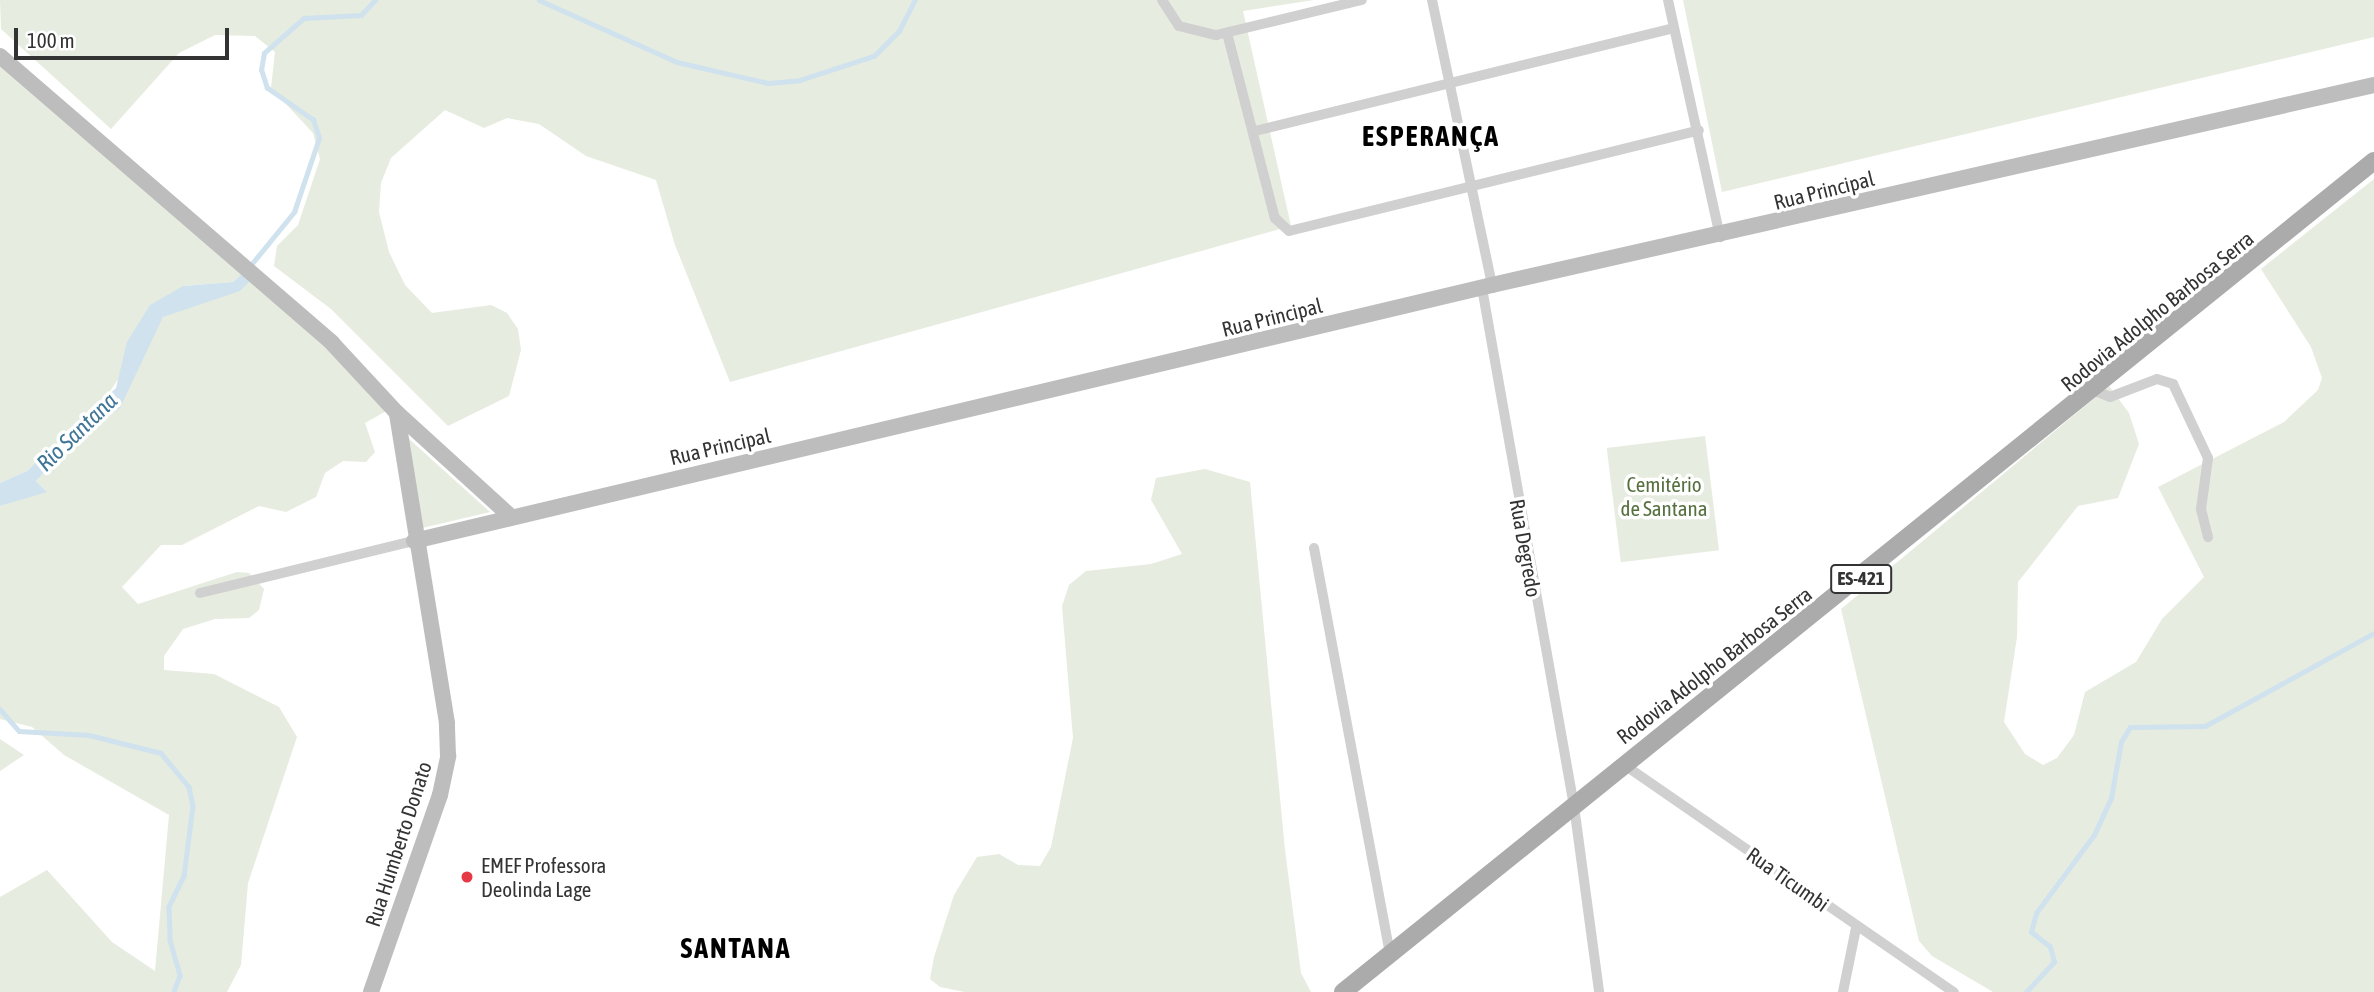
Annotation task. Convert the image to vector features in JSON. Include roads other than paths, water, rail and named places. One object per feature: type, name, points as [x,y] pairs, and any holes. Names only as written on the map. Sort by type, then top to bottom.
[{"type":"main road","points":[[0,56],[239,260],[351,362],[397,413],[510,516]]},
{"type":"main road","name":"Rua Principal","points":[[2354,86],[2374,76]]},
{"type":"main road","name":"Rua Principal","points":[[414,541],[510,516],[1487,287],[1720,237],[2354,86],[2374,85]]},
{"type":"main road","name":"Rodovia Adolpho Barbosa Serra","points":[[1343,992],[2374,161]]},
{"type":"main road","name":"Rua Humberto Donato","points":[[371,992],[440,795],[448,755],[447,723],[414,541],[397,413]]},
{"type":"street","points":[[1163,0],[1171,19],[1184,29],[1227,33],[1362,0]]},
{"type":"street","name":"Rua Degredo","points":[[1432,0],[1474,183],[1487,287],[1574,806],[1599,992]]},
{"type":"street","points":[[1668,0],[1699,130],[1720,237]]},
{"type":"street","points":[[1255,131],[1674,28]]},
{"type":"street","points":[[1227,33],[1255,131],[1275,218],[1289,231],[1474,183],[1699,130]]},
{"type":"street","points":[[2093,390],[2110,397],[2157,379],[2173,384],[2208,457],[2201,509],[2208,537]]},
{"type":"street","name":"Rua Principal","points":[[200,593],[414,541]]},
{"type":"street","points":[[1314,548],[1390,955]]},
{"type":"street","name":"Rua Ticumbi","points":[[1623,764],[1856,928],[1954,992]]},
{"type":"street","points":[[1843,992],[1856,928]]},
{"type":"water","points":[[253,264],[260,271],[240,291],[163,317],[120,408],[73,442],[36,481],[47,492],[0,506],[0,483],[27,471],[116,388],[127,342],[150,305],[183,286],[233,282]]},
{"type":"waterway","name":"Rio Santana","points":[[250,266],[294,212],[319,138],[313,120],[267,88],[261,70],[264,53],[304,18],[361,15],[375,0]]},
{"type":"waterway","points":[[539,0],[677,62],[768,83],[800,80],[874,56],[899,31],[915,0]]},
{"type":"waterway","points":[[2026,992],[2054,962],[2050,947],[2031,932],[2036,913],[2094,835],[2111,798],[2121,742],[2130,727],[2205,726],[2374,633]]},
{"type":"waterway","points":[[0,709],[19,731],[89,735],[161,753],[189,787],[193,806],[184,876],[169,907],[170,940],[180,976],[174,992]]},
{"type":"place","name":"EMEF Professora Deolinda Lage","points":[[467,877]]},
{"type":"district","name":"ESPERANÇA","points":[[1431,136]]},
{"type":"district","name":"SANTANA","points":[[736,948]]},
{"type":"park label","name":"Cemitério de Santana","points":[[1664,496]]}]
